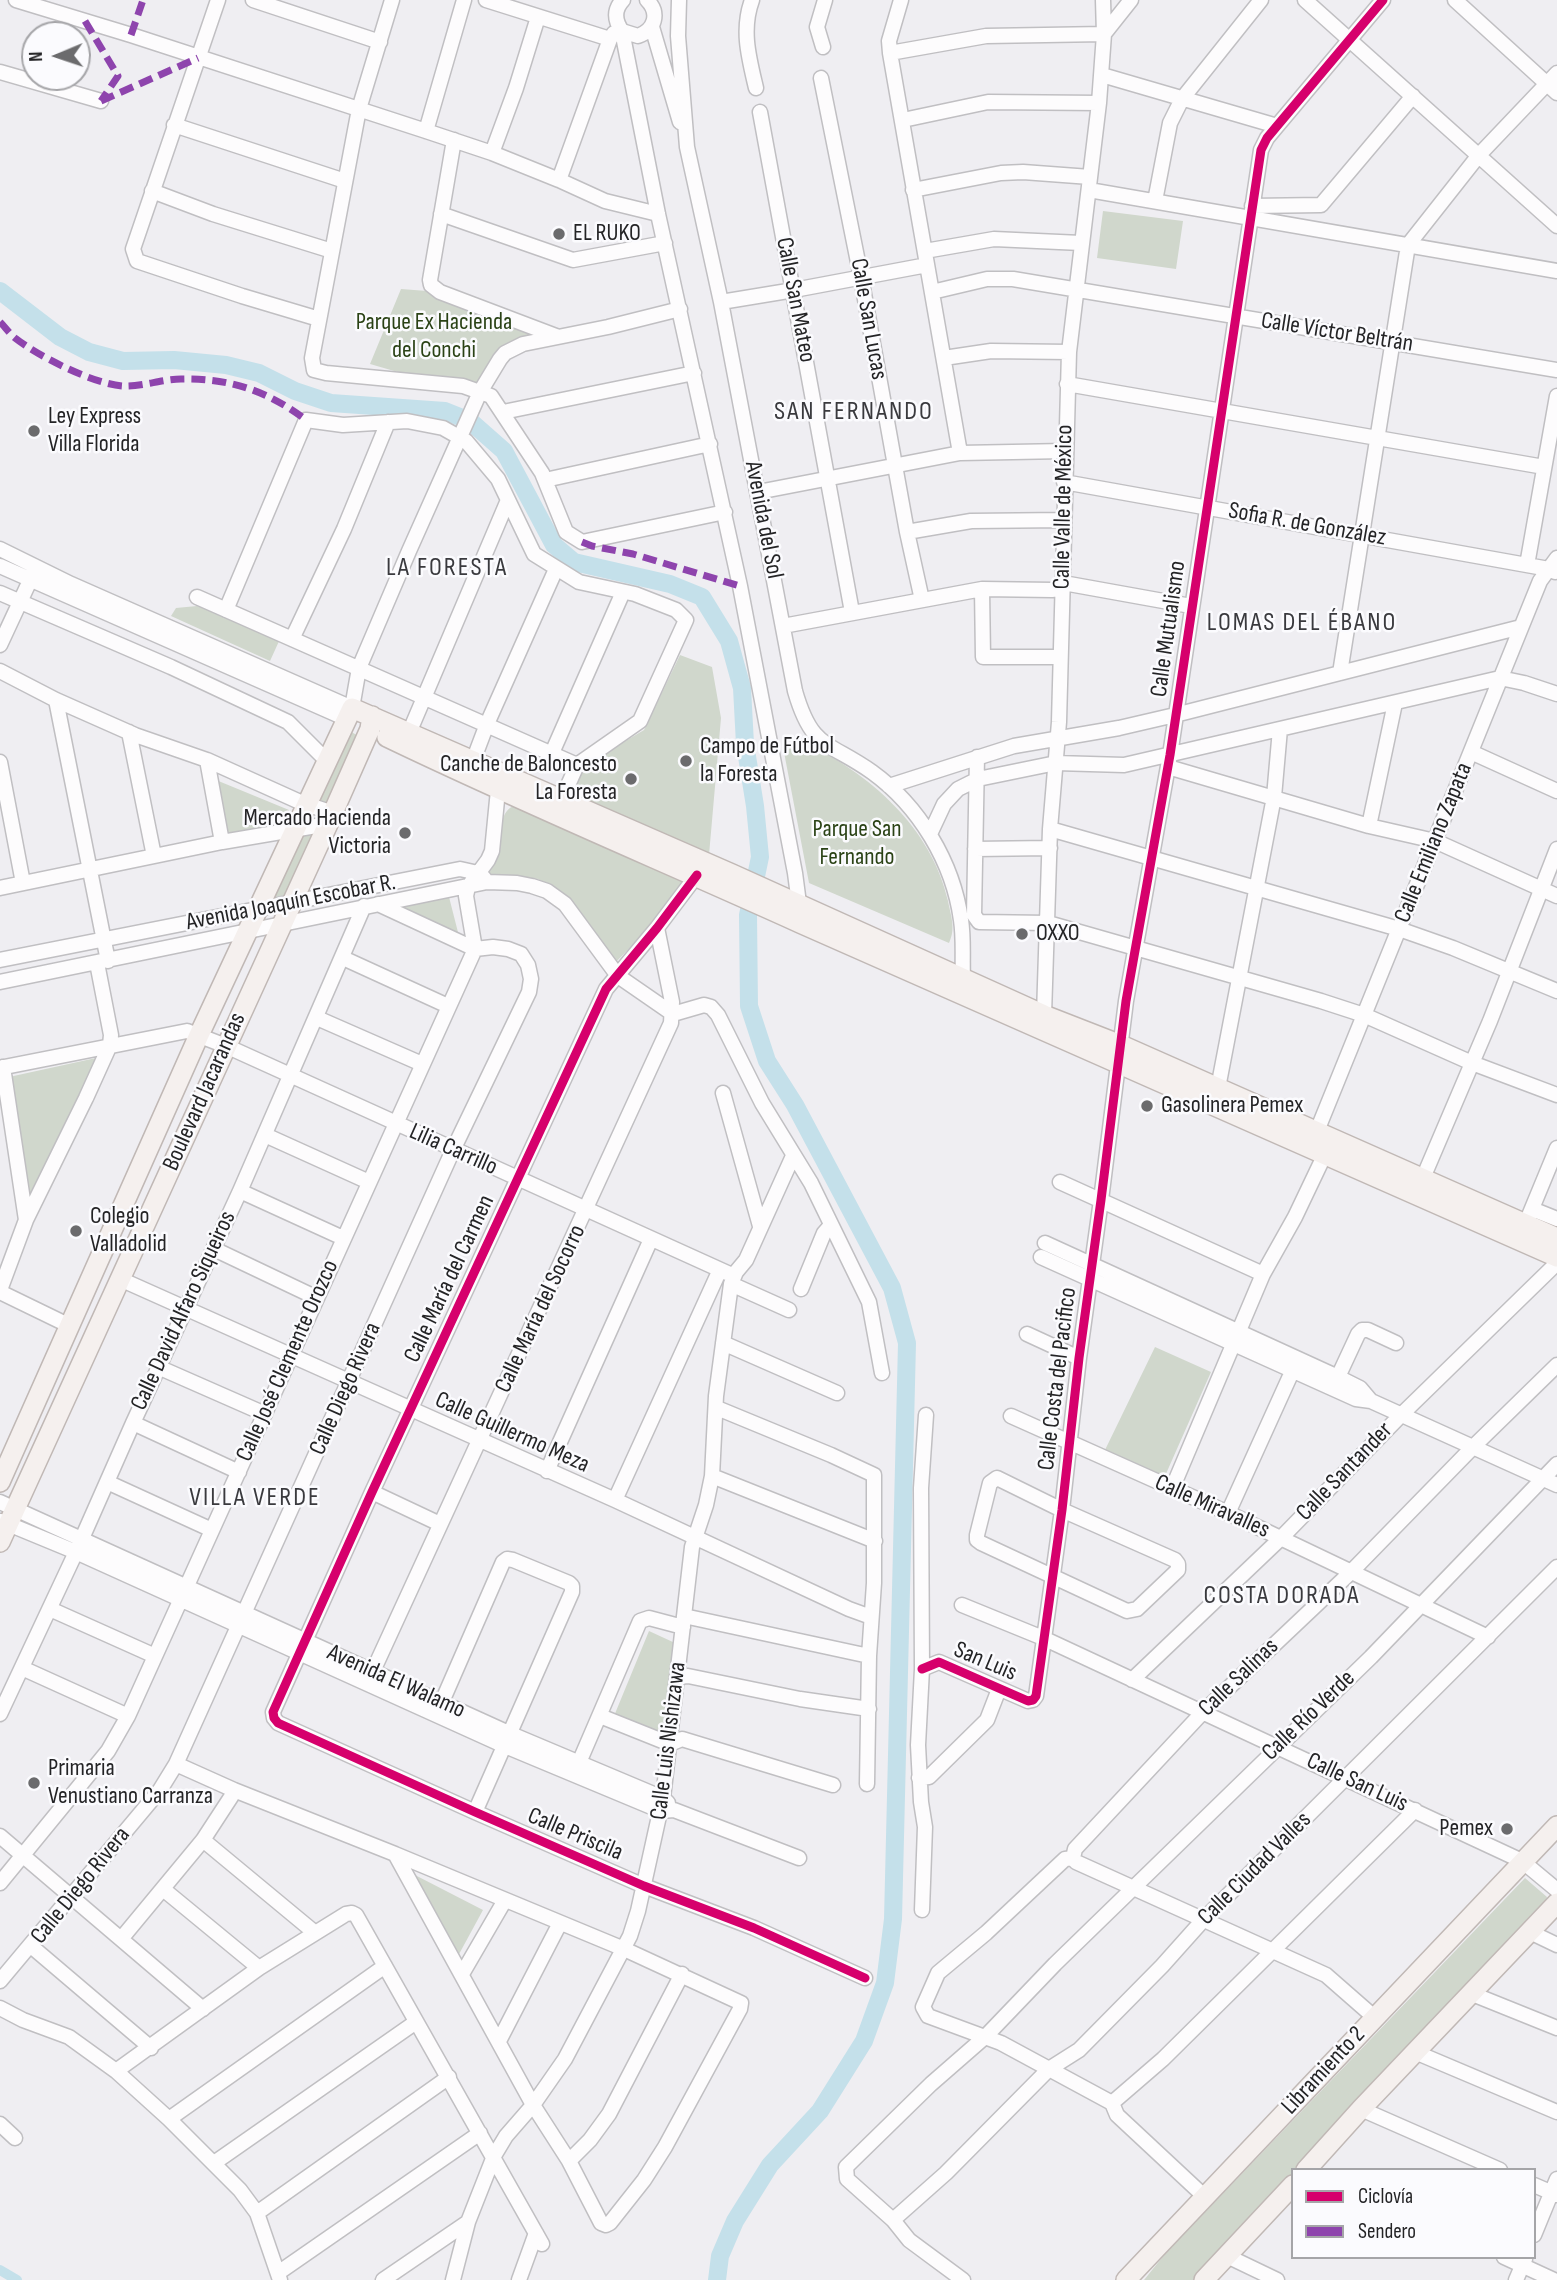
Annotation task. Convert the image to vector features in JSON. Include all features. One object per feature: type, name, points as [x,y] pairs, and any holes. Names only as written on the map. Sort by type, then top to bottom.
[{"type":"main road","points":[[349,714],[498,790],[697,876],[728,882]]},
{"type":"main road","name":"Boulevard Jacarandas","points":[[0,1482],[199,1035],[349,714]]},
{"type":"main road","points":[[371,723],[409,733],[473,761],[728,882],[1119,1053],[1218,1088],[1423,1178],[1529,1216],[1557,1238]]},
{"type":"main road","name":"Boulevard Jacarandas","points":[[5,1520],[120,1279],[331,819],[371,723]]},
{"type":"main road","points":[[800,914],[963,978],[1044,1015],[1325,1154],[1557,1257]]},
{"type":"main road","name":"Libramiento 2","points":[[1126,2280],[1557,1826]]},
{"type":"main road","points":[[1309,2168],[1361,2109],[1557,1903]]},
{"type":"main road","points":[[1205,2280],[1291,2187]]},
{"type":"street","points":[[16,0],[426,131],[492,153],[605,201],[658,214]]},
{"type":"street","points":[[218,0],[133,249],[137,261],[319,318]]},
{"type":"street","points":[[253,0],[380,42]]},
{"type":"street","points":[[392,0],[359,109],[312,358],[314,370],[463,387],[478,396],[491,396],[544,480],[566,532],[582,542],[725,512]]},
{"type":"street","points":[[426,131],[464,0]]},
{"type":"street","points":[[486,0],[538,17],[632,36],[643,34],[652,27]]},
{"type":"street","points":[[648,0],[655,16],[652,27],[687,147]]},
{"type":"street","name":"Avenida del Sol","points":[[679,0],[678,36],[687,147],[721,302],[801,714],[811,733],[889,786],[930,834],[956,893],[962,922],[963,978]]},
{"type":"street","points":[[752,0],[746,38],[756,88]]},
{"type":"street","points":[[823,47],[817,27],[825,0]]},
{"type":"street","points":[[901,0],[889,41],[890,53],[960,453]]},
{"type":"street","name":"Calle Valle de México","points":[[1044,1015],[1049,848],[1058,738],[1067,384],[1102,75],[1103,0]]},
{"type":"street","points":[[890,53],[986,36],[1104,34],[1131,0]]},
{"type":"street","points":[[1155,201],[1170,123],[1182,99],[1261,0]]},
{"type":"street","points":[[1306,0],[1557,226]]},
{"type":"street","name":"Calle Mutualismo","points":[[1119,1053],[1150,859],[1169,761],[1261,150],[1277,126],[1383,0]]},
{"type":"street","points":[[1340,673],[1408,245],[1479,155],[1554,83],[1455,0]]},
{"type":"street","points":[[559,180],[617,32],[615,15],[620,1]]},
{"type":"street","points":[[492,153],[538,17]]},
{"type":"street","name":"Avenida del Sol","points":[[617,32],[725,512],[800,914]]},
{"type":"street","points":[[0,72],[101,101]]},
{"type":"street","points":[[1102,75],[1277,126]]},
{"type":"street","name":"Calle San Lucas","points":[[821,78],[861,277],[894,467],[922,600]]},
{"type":"street","points":[[1251,212],[1321,205],[1413,96]]},
{"type":"street","points":[[903,120],[988,102],[1099,103]]},
{"type":"street","name":"Calle San Mateo","points":[[760,112],[852,612]]},
{"type":"street","points":[[174,125],[345,181]]},
{"type":"street","points":[[454,141],[430,280],[434,289],[558,337]]},
{"type":"street","points":[[913,190],[1001,173],[1023,172],[1090,183],[1155,201],[1251,212],[1408,245],[1557,271]]},
{"type":"street","points":[[152,191],[213,214],[332,251]]},
{"type":"street","points":[[441,214],[573,260],[665,243]]},
{"type":"street","points":[[721,302],[861,277],[994,239],[1081,243]]},
{"type":"street","name":"Calle Víctor Beltrán","points":[[932,292],[998,278],[1557,370]]},
{"type":"street","points":[[0,566],[71,584],[349,714],[359,668],[478,396],[491,371],[505,353],[523,344],[680,309]]},
{"type":"street","points":[[944,358],[991,351],[1069,352]]},
{"type":"street","points":[[503,412],[694,373]]},
{"type":"street","points":[[1067,384],[1544,467]]},
{"type":"street","points":[[1527,565],[1557,396]]},
{"type":"street","points":[[226,610],[306,420],[343,425],[407,421],[461,433],[498,479],[534,554],[579,582],[635,594],[676,610],[685,620],[639,721],[577,765],[561,801]]},
{"type":"street","points":[[292,639],[344,529],[388,422]]},
{"type":"street","points":[[544,480],[710,444]]},
{"type":"street","points":[[758,492],[960,453],[1065,451]]},
{"type":"street","name":"Sofia R. de González","points":[[1065,482],[1527,565],[1554,567]]},
{"type":"street","points":[[409,733],[508,500]]},
{"type":"street","points":[[907,532],[971,521],[1064,520]]},
{"type":"street","points":[[0,549],[34,573]]},
{"type":"street","name":"Calle Emiliano Zapata","points":[[1317,1131],[1540,581],[1554,567]]},
{"type":"street","points":[[473,761],[556,569]]},
{"type":"street","points":[[0,645],[34,573]]},
{"type":"street","points":[[783,626],[982,589],[1053,590],[1069,584],[1191,606]]},
{"type":"street","points":[[982,589],[983,657],[1060,657]]},
{"type":"street","points":[[552,753],[623,592]]},
{"type":"street","points":[[0,593],[288,722],[327,761]]},
{"type":"street","points":[[197,597],[577,765]]},
{"type":"street","points":[[889,786],[1014,747],[1175,715],[1521,627]]},
{"type":"street","points":[[2,673],[129,732],[206,760],[307,804],[331,819]]},
{"type":"street","points":[[930,834],[944,804],[958,789],[978,779],[1056,763],[1124,765],[1169,761],[1280,729],[1500,678],[1524,682],[1557,694]]},
{"type":"street","points":[[56,700],[104,941],[102,962],[111,1035],[110,1045],[86,1098],[26,1220],[0,1291],[70,1326]]},
{"type":"street","points":[[1369,826],[1395,703]]},
{"type":"street","points":[[1218,1088],[1275,797],[1280,729]]},
{"type":"street","points":[[129,732],[154,856]]},
{"type":"street","points":[[1471,752],[1557,791]]},
{"type":"street","points":[[977,757],[974,915],[979,922],[1048,923],[1240,977],[1364,1015],[1472,1063],[1557,1095]]},
{"type":"street","points":[[206,760],[222,842]]},
{"type":"street","points":[[1169,761],[1369,826],[1435,841],[1557,896]]},
{"type":"street","points":[[0,762],[23,883]]},
{"type":"street","points":[[498,790],[492,851],[483,877],[547,891],[565,904],[618,976],[673,1014]]},
{"type":"street","points":[[0,888],[222,842],[293,831],[331,819]]},
{"type":"street","points":[[1050,829],[1399,929],[1509,970],[1557,992]]},
{"type":"street","points":[[975,849],[1049,848]]},
{"type":"street","points":[[1423,1178],[1557,849]]},
{"type":"street","name":"Avenida Joaquín Escobar R.","points":[[0,960],[460,869],[483,877]]},
{"type":"street","name":"Calle María del Carmen","points":[[274,1718],[273,1712],[372,1492],[606,989],[697,876]]},
{"type":"street","name":"Avenida Joaquín Escobar R.","points":[[0,982],[250,929],[468,887],[483,877]]},
{"type":"street","points":[[468,887],[466,896],[475,949]]},
{"type":"street","points":[[371,905],[475,949]]},
{"type":"street","name":"Calle David Alfaro Siqueiros","points":[[0,1714],[214,1249],[342,958],[371,905]]},
{"type":"street","points":[[657,928],[673,1014]]},
{"type":"street","name":"Calle Diego Rivera","points":[[0,1981],[160,1790],[176,1764],[453,1150],[529,992],[531,979],[528,965],[521,954],[501,948],[475,949]]},
{"type":"street","name":"Calle José Clemente Orozco","points":[[0,1883],[108,1751],[128,1716],[475,949]]},
{"type":"street","points":[[342,958],[448,1006]]},
{"type":"street","points":[[673,1014],[704,1005],[711,1007],[718,1015],[745,1072],[811,1183],[869,1302],[882,1373]]},
{"type":"street","name":"Calle María del Socorro","points":[[370,1677],[480,1442],[673,1014]]},
{"type":"street","points":[[317,1018],[422,1064]]},
{"type":"street","points":[[26,1220],[1,1068],[187,1031],[199,1035]]},
{"type":"street","name":"Lilia Carrillo","points":[[199,1035],[718,1270],[789,1310]]},
{"type":"street","name":"Calle Costa del Pacifico","points":[[1033,1700],[1036,1696],[1062,1510],[1119,1053]]},
{"type":"street","points":[[723,1093],[760,1226]]},
{"type":"street","points":[[264,1135],[369,1182]]},
{"type":"street","points":[[1557,1148],[1529,1216],[1557,1219]]},
{"type":"street","points":[[1172,1489],[1263,1274],[1325,1154]]},
{"type":"street","points":[[732,1280],[746,1260],[793,1156]]},
{"type":"street","points":[[1060,1182],[1263,1274]]},
{"type":"street","points":[[240,1191],[343,1238]]},
{"type":"street","points":[[801,1289],[824,1233],[831,1225]]},
{"type":"street","points":[[547,1471],[651,1239]]},
{"type":"street","points":[[214,1249],[317,1298]]},
{"type":"street","points":[[1235,1336],[1090,1279],[1043,1250],[1092,1263],[1295,1364],[1356,1399],[1371,1401],[1557,1485]]},
{"type":"street","name":"Calle Santander","points":[[1132,1680],[1281,1538],[1401,1415],[1557,1263]]},
{"type":"street","points":[[615,1500],[718,1270]]},
{"type":"street","name":"Calle Guillermo Meza","points":[[120,1279],[871,1617]]},
{"type":"street","name":"Calle Luis Nishizawa","points":[[453,2280],[468,2222],[494,2156],[506,2136],[533,2105],[565,2059],[630,1936],[644,1886],[666,1807],[670,1744],[692,1547],[712,1476],[716,1396],[732,1280]]},
{"type":"street","points":[[1338,1377],[1362,1330],[1368,1330],[1396,1343]]},
{"type":"street","points":[[1027,1334],[1079,1358]]},
{"type":"street","points":[[723,1343],[837,1393]]},
{"type":"street","points":[[1295,1364],[1338,1377],[1360,1388],[1371,1401]]},
{"type":"street","points":[[1228,1513],[1295,1364]]},
{"type":"street","name":"Calle Salinas","points":[[986,2036],[928,2016],[923,2007],[938,1972],[986,1933],[1065,1859],[1073,1858],[1075,1849],[1203,1712],[1350,1573],[1472,1447],[1557,1365]]},
{"type":"street","points":[[159,1367],[265,1414]]},
{"type":"street","points":[[717,1408],[874,1475],[867,1784]]},
{"type":"street","points":[[922,1910],[925,1827],[918,1745],[922,1668],[921,1488],[926,1415]]},
{"type":"street","name":"Calle Miravalles","points":[[1011,1416],[1228,1513],[1488,1637]]},
{"type":"street","points":[[132,1423],[239,1472]]},
{"type":"street","name":"Calle Río Verde","points":[[893,2220],[847,2179],[846,2167],[931,2084],[986,2036],[1055,1964],[1371,1657],[1557,1464]]},
{"type":"street","points":[[712,1476],[874,1541]]},
{"type":"street","points":[[997,1478],[1062,1510],[1175,1559],[1178,1570],[1132,1611],[1127,1611],[977,1540],[993,1479],[997,1478]]},
{"type":"street","points":[[107,1482],[212,1530]]},
{"type":"street","points":[[372,1492],[440,1524]]},
{"type":"street","name":"Avenida El Walamo","points":[[5,1520],[79,1546],[576,1769],[799,1858]]},
{"type":"street","points":[[439,1708],[503,1562],[507,1559],[572,1586],[572,1592],[475,1812]]},
{"type":"street","name":"Calle Ciudad Valles","points":[[893,2220],[946,2173],[1049,2069],[1079,2050],[1204,1919],[1557,1567]]},
{"type":"street","name":"Calle San Luis","points":[[962,1605],[1043,1638],[1522,1861]]},
{"type":"street","points":[[50,1609],[155,1656]]},
{"type":"street","points":[[576,1769],[640,1621],[649,1618],[683,1622],[869,1656]]},
{"type":"street","name":"San Luis","points":[[922,1668],[939,1662],[1028,1701],[1033,1700]]},
{"type":"street","points":[[22,1668],[128,1716]]},
{"type":"street","points":[[678,1677],[688,1676],[800,1699],[869,1709]]},
{"type":"street","points":[[919,1778],[929,1777],[987,1720],[999,1689]]},
{"type":"street","points":[[600,1716],[670,1744],[682,1739],[833,1785]]},
{"type":"street","name":"Calle Priscila","points":[[274,1718],[278,1723],[475,1812],[644,1886],[754,1928],[865,1978]]},
{"type":"street","points":[[176,1764],[234,1790],[395,1854],[624,1949],[741,2003],[665,2147],[638,2188],[610,2223],[601,2223],[569,2161],[533,2105],[395,1854]]},
{"type":"street","points":[[121,1939],[203,1840],[234,1790]]},
{"type":"street","points":[[1112,2103],[1163,2059],[1415,1810]]},
{"type":"street","points":[[0,1836],[203,2009]]},
{"type":"street","points":[[203,1840],[314,1932]]},
{"type":"street","points":[[1073,1858],[1076,1862],[1326,1975],[1374,2017]]},
{"type":"street","points":[[1522,1861],[1557,1890]]},
{"type":"street","points":[[163,1889],[259,1968]]},
{"type":"street","points":[[462,1974],[505,1900]]},
{"type":"street","points":[[116,2071],[259,1968],[314,1932],[346,1914],[356,1915],[539,2239],[519,2280]]},
{"type":"street","points":[[499,2041],[561,1923]]},
{"type":"street","points":[[1530,1932],[1557,1945]]},
{"type":"street","points":[[31,1946],[151,2048]]},
{"type":"street","points":[[169,2119],[385,1966]]},
{"type":"street","points":[[569,2161],[590,2140],[609,2113],[682,1974]]},
{"type":"street","points":[[1470,1993],[1557,2028]]},
{"type":"street","points":[[0,2008],[69,2038],[116,2071],[169,2119],[240,2190],[257,2213],[279,2276],[480,2133]]},
{"type":"street","points":[[214,2163],[416,2022]]},
{"type":"street","points":[[986,2036],[1112,2103],[1117,2115],[1205,2197]]},
{"type":"street","points":[[1415,2052],[1557,2112]]},
{"type":"street","points":[[257,2213],[449,2077]]},
{"type":"street","points":[[1361,2109],[1495,2168]]},
{"type":"street","points":[[0,2124],[15,2138]]},
{"type":"street","points":[[1536,2185],[1555,2189],[1536,2231]]},
{"type":"street","points":[[893,2220],[909,2240],[963,2280]]},
{"type":"street","points":[[383,2280],[468,2222]]},
{"type":"street","points":[[1227,2256],[1277,2280]]},
{"type":"street","points":[[1516,2280],[1524,2262],[1554,2280]]},
{"type":"green space","points":[[1103,211],[1183,221],[1176,269],[1097,258]]},
{"type":"green space","name":"Parque Ex Hacienda del Conchi","points":[[401,289],[440,292],[557,337],[523,344],[477,391],[439,384],[370,364]]},
{"type":"green space","points":[[197,606],[221,613],[280,639],[270,661],[171,616],[176,608]]},
{"type":"green space","points":[[680,655],[712,667],[721,718],[709,855],[571,794],[580,768],[644,730]]},
{"type":"green space","points":[[348,730],[360,737],[329,805],[313,802]]},
{"type":"green space","name":"Parque San Fernando","points":[[802,742],[827,754],[873,786],[894,805],[912,827],[940,874],[952,922],[949,943],[809,883],[783,747]]},
{"type":"green space","points":[[216,780],[289,810],[285,825],[227,836]]},
{"type":"green space","points":[[513,806],[683,881],[647,930],[615,963],[560,892],[538,879],[485,874],[499,848],[505,814]]},
{"type":"green space","points":[[318,831],[288,895],[269,898],[299,835]]},
{"type":"green space","points":[[449,897],[461,944],[383,911]]},
{"type":"green space","points":[[96,1058],[29,1205],[9,1077]]},
{"type":"green space","points":[[1155,1347],[1211,1372],[1165,1476],[1105,1450]]},
{"type":"green space","points":[[649,1631],[675,1643],[661,1735],[614,1716]]},
{"type":"green space","points":[[413,1874],[483,1910],[458,1956]]},
{"type":"green space","points":[[1525,1878],[1547,1897],[1546,1902],[1300,2168],[1291,2168],[1291,2177],[1194,2280],[1144,2280],[1165,2254]]},
{"type":"waterway","points":[[0,291],[60,337],[89,352],[123,361],[174,360],[226,365],[259,373],[295,391],[331,403],[445,411],[470,421],[504,451],[554,545],[574,562],[670,584],[702,597],[729,641],[742,688],[745,744],[760,857],[748,915],[749,1006],[767,1061],[795,1105],[892,1288],[907,1343],[893,1919],[885,1983],[864,2041],[820,2111],[770,2165],[735,2221],[720,2256],[717,2280]]},
{"type":"waterway","points":[[0,2270],[17,2280]]},
{"type":"marked path","points":[[131,35],[143,0]]},
{"type":"marked path","points":[[91,31],[118,76],[101,101]]},
{"type":"marked path","points":[[101,101],[198,58]]},
{"type":"marked path","points":[[0,322],[15,338],[37,353],[97,380],[123,386],[181,379],[232,384],[263,394],[306,420]]},
{"type":"marked path","points":[[582,542],[633,554],[740,586]]},
{"type":"cycle path","points":[[922,1669],[939,1662],[1028,1701],[1036,1696],[1126,1001],[1170,755],[1261,150],[1267,138],[1383,0]]},
{"type":"cycle path","points":[[697,875],[606,989],[372,1492],[273,1712],[278,1723],[475,1812],[644,1886],[754,1928],[865,1978]]},
{"type":"place","name":"EL RUKO","points":[[559,234]]},
{"type":"place","name":"Ley Express Villa Florida","points":[[34,431]]},
{"type":"place","name":"Campo de Fútbol la Foresta","points":[[686,761]]},
{"type":"place","name":"Canche de Baloncesto La Foresta","points":[[631,779]]},
{"type":"place","name":"Mercado Hacienda Victoria","points":[[405,833]]},
{"type":"place","name":"OXXO","points":[[1022,934]]},
{"type":"place","name":"Gasolinera Pemex","points":[[1147,1106]]},
{"type":"place","name":"Colegio Valladolid","points":[[76,1231]]},
{"type":"place","name":"Primaria Venustiano Carranza","points":[[34,1783]]},
{"type":"place","name":"Pemex","points":[[1507,1829]]},
{"type":"district","name":"SAN FERNANDO","points":[[854,412]]},
{"type":"district","name":"LA FORESTA","points":[[447,568]]},
{"type":"district","name":"LOMAS DEL ÉBANO","points":[[1302,623]]},
{"type":"district","name":"VILLA VERDE","points":[[255,1498]]},
{"type":"district","name":"COSTA DORADA","points":[[1282,1596]]}]
